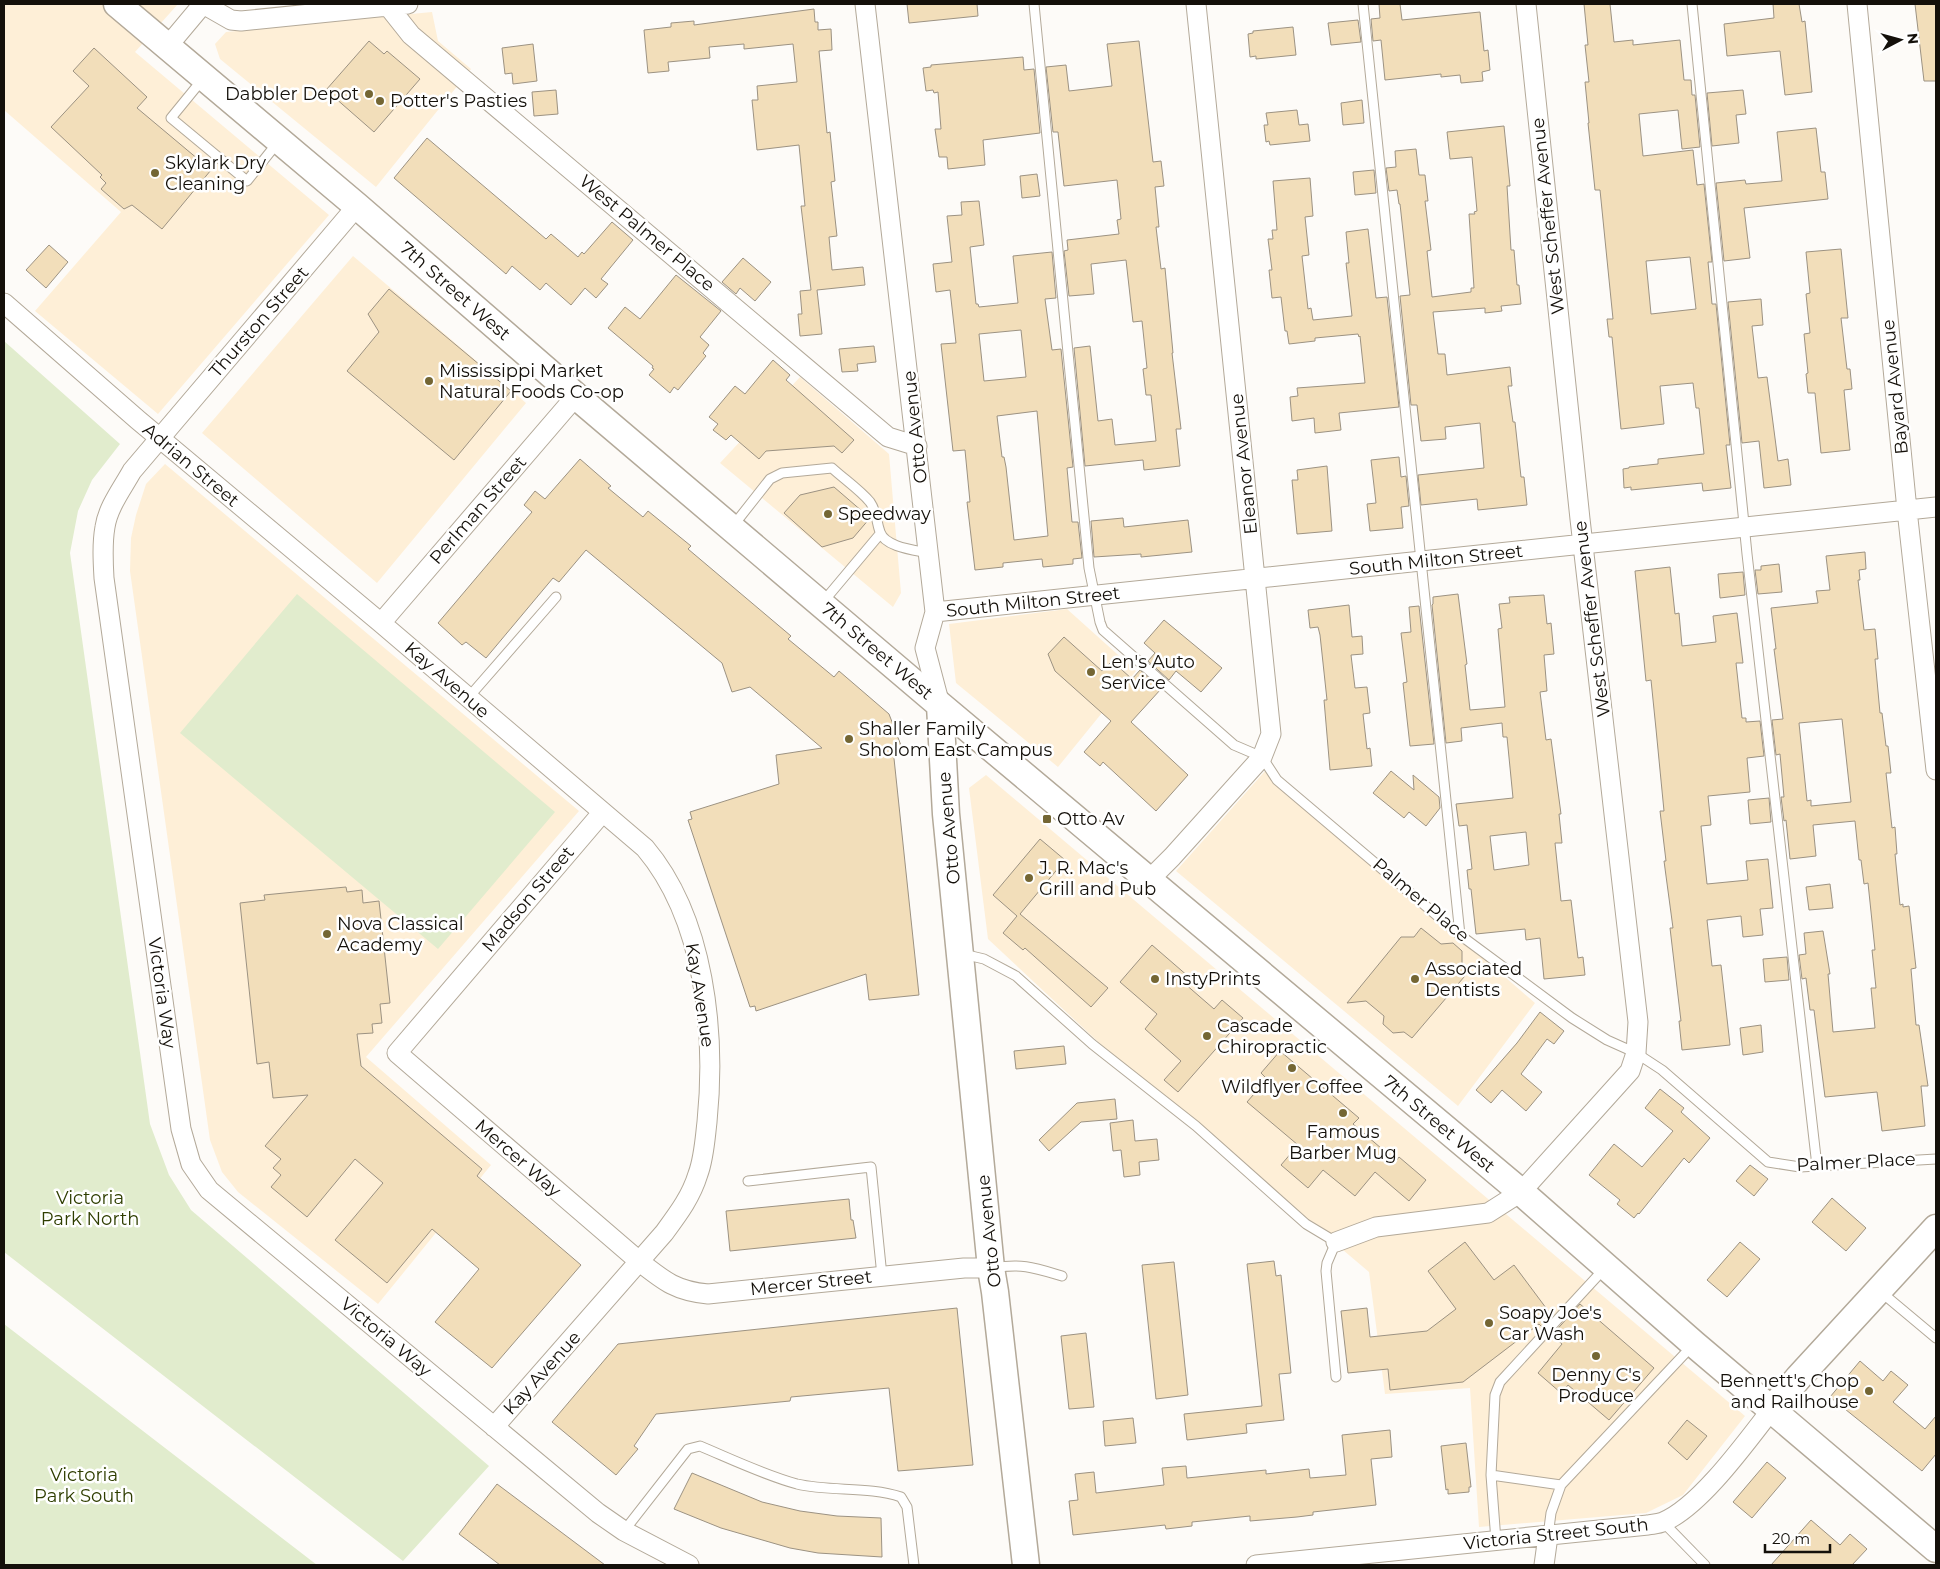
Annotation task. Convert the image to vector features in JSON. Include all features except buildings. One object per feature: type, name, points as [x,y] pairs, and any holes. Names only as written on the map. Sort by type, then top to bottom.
[{"type":"main road","name":"7th Street West","points":[[117,4],[358,206],[576,396],[940,705],[1521,1192],[1694,1344],[1936,1549]]},
{"type":"main road","name":"Otto Avenue","points":[[940,705],[946,814],[991,1268],[1026,1565]]},
{"type":"main road","name":"Victoria Street South","points":[[1772,1409],[1936,1228]]},
{"type":"street","points":[[167,47],[203,4],[231,20],[240,21],[408,4]]},
{"type":"street","name":"Otto Avenue","points":[[865,4],[935,612],[925,648],[940,705]]},
{"type":"street","name":"Eleanor Avenue","points":[[1149,880],[1262,757],[1271,734],[1196,4]]},
{"type":"street","name":"West Scheffer Avenue","points":[[1521,1192],[1630,1070],[1636,1053],[1638,1022],[1583,544],[1526,4]]},
{"type":"street","name":"Bayard Avenue","points":[[1857,4],[1907,510],[1936,770]]},
{"type":"street","name":"West Palmer Place","points":[[388,6],[411,35],[884,433],[917,446]]},
{"type":"street","name":"Thurston Street","points":[[160,438],[358,206]]},
{"type":"street","name":"Adrian Street","points":[[4,303],[160,438],[381,623]]},
{"type":"street","name":"Perlman Street","points":[[381,623],[576,396]]},
{"type":"street","name":"Victoria Way","points":[[160,438],[132,471],[114,502],[105,525],[102,547],[103,570],[176,1098],[181,1129],[191,1164],[209,1190],[494,1427]]},
{"type":"street","name":"South Milton Street","points":[[935,612],[1936,508]]},
{"type":"street","name":"Kay Avenue","points":[[381,623],[645,848],[661,867],[674,890],[690,932],[698,962],[708,1029],[710,1097],[699,1173],[689,1198],[640,1262],[494,1427]]},
{"type":"street","name":"Madson Street","points":[[397,1053],[602,813]]},
{"type":"street","name":"Mercer Way","points":[[397,1053],[640,1262]]},
{"type":"street","points":[[1336,1242],[1376,1227],[1488,1213],[1521,1192]]},
{"type":"street","name":"Mercer Street","points":[[640,1262],[672,1286],[689,1293],[708,1294],[964,1268],[991,1268]]},
{"type":"street","name":"Victoria Street South","points":[[1256,1565],[1548,1536],[1663,1522],[1702,1494],[1772,1409]]},
{"type":"street","points":[[494,1427],[598,1513],[624,1531],[689,1565]]},
{"type":"street","points":[[1544,1565],[1548,1536]]},
{"type":"lane","points":[[1034,4],[1089,568],[1103,630],[1234,745],[1262,757]]},
{"type":"lane","points":[[1363,4],[1460,934]]},
{"type":"lane","points":[[1692,4],[1744,527],[1817,1166]]},
{"type":"lane","points":[[204,78],[171,118],[247,181],[279,141]]},
{"type":"lane","points":[[731,528],[770,479],[782,473],[832,468],[870,502],[876,513],[880,534],[885,540],[928,553]]},
{"type":"lane","points":[[821,604],[880,534]]},
{"type":"lane","points":[[468,698],[556,597]]},
{"type":"lane","name":"Palmer Place","points":[[1262,757],[1277,780],[1460,934],[1572,1018],[1607,1040],[1636,1053],[1662,1070],[1768,1162],[1800,1167],[1936,1159]]},
{"type":"lane","points":[[960,954],[984,959],[1016,976],[1092,1044],[1196,1126],[1306,1224],[1336,1242],[1327,1263],[1326,1271],[1336,1377]]},
{"type":"lane","points":[[748,1181],[871,1167],[882,1276]]},
{"type":"lane","points":[[991,1268],[1011,1264],[1062,1276]]},
{"type":"lane","points":[[1496,1541],[1491,1476],[1495,1395],[1500,1382],[1606,1267]]},
{"type":"lane","points":[[1880,1291],[1936,1338]]},
{"type":"lane","points":[[1548,1536],[1551,1513],[1561,1485],[1694,1344]]},
{"type":"lane","points":[[624,1531],[688,1449],[700,1446],[798,1484],[833,1489],[890,1493],[901,1496],[908,1508],[914,1565]]},
{"type":"lane","points":[[1491,1476],[1561,1485]]},
{"type":"lane","points":[[1663,1522],[1706,1565]]},
{"type":"shaded area","points":[[4,4],[178,4],[135,52],[329,215],[158,414],[35,311],[121,212],[4,110]]},
{"type":"shaded area","points":[[432,12],[438,41],[471,69],[376,187],[220,59],[215,44],[226,32]]},
{"type":"shaded area","points":[[353,256],[526,403],[377,583],[202,433]]},
{"type":"shaded area","points":[[800,377],[889,454],[901,593],[893,607],[720,463]]},
{"type":"shaded area","name":"Nova Classical Academy","points":[[165,464],[579,811],[366,1057],[491,1165],[378,1304],[238,1192],[222,1172],[210,1140],[130,571],[131,538],[146,484]]},
{"type":"shaded area","points":[[1067,609],[1136,671],[1058,767],[956,683],[949,624]]},
{"type":"shaded area","points":[[1266,770],[1535,1003],[1458,1106],[1176,871]]},
{"type":"shaded area","points":[[986,775],[1745,1416],[1683,1495],[1646,1513],[1479,1527],[1470,1388],[1385,1394],[1369,1272],[1109,1052],[988,939],[969,788]]},
{"type":"green space","name":"Victoria Park North","points":[[4,341],[120,444],[92,480],[78,511],[70,553],[150,1124],[169,1175],[191,1210],[489,1466],[403,1561],[4,1252]]},
{"type":"green space","points":[[297,594],[555,812],[438,949],[180,733]]},
{"type":"green space","name":"Victoria Park South","points":[[4,1324],[317,1565],[4,1565]]},
{"type":"place","name":"Dabbler Depot","points":[[369,94]]},
{"type":"place","name":"Potter's Pasties","points":[[380,101]]},
{"type":"place","name":"Skylark Dry Cleaning","points":[[155,173]]},
{"type":"place","name":"Mississippi Market Natural Foods Co-op","points":[[429,381]]},
{"type":"place","name":"Speedway","points":[[828,514]]},
{"type":"place","name":"Len's Auto Service","points":[[1091,672]]},
{"type":"place","name":"Shaller Family Sholom East Campus","points":[[849,739]]},
{"type":"place","name":"Otto Av","points":[[1047,819]]},
{"type":"place","name":"J. R. Mac's Grill and Pub","points":[[1029,878]]},
{"type":"place","name":"Nova Classical Academy","points":[[327,934]]},
{"type":"place","name":"InstyPrints","points":[[1155,979]]},
{"type":"place","name":"Associated Dentists","points":[[1415,979]]},
{"type":"place","name":"Cascade Chiropractic","points":[[1207,1036]]},
{"type":"place","name":"Wildflyer Coffee","points":[[1292,1068]]},
{"type":"place","name":"Famous Barber Mug","points":[[1343,1113]]},
{"type":"place","name":"Soapy Joe's Car Wash","points":[[1489,1323]]},
{"type":"place","name":"Denny C's Produce","points":[[1596,1356]]},
{"type":"place","name":"Bennett's Chop and Railhouse","points":[[1869,1391]]}]
